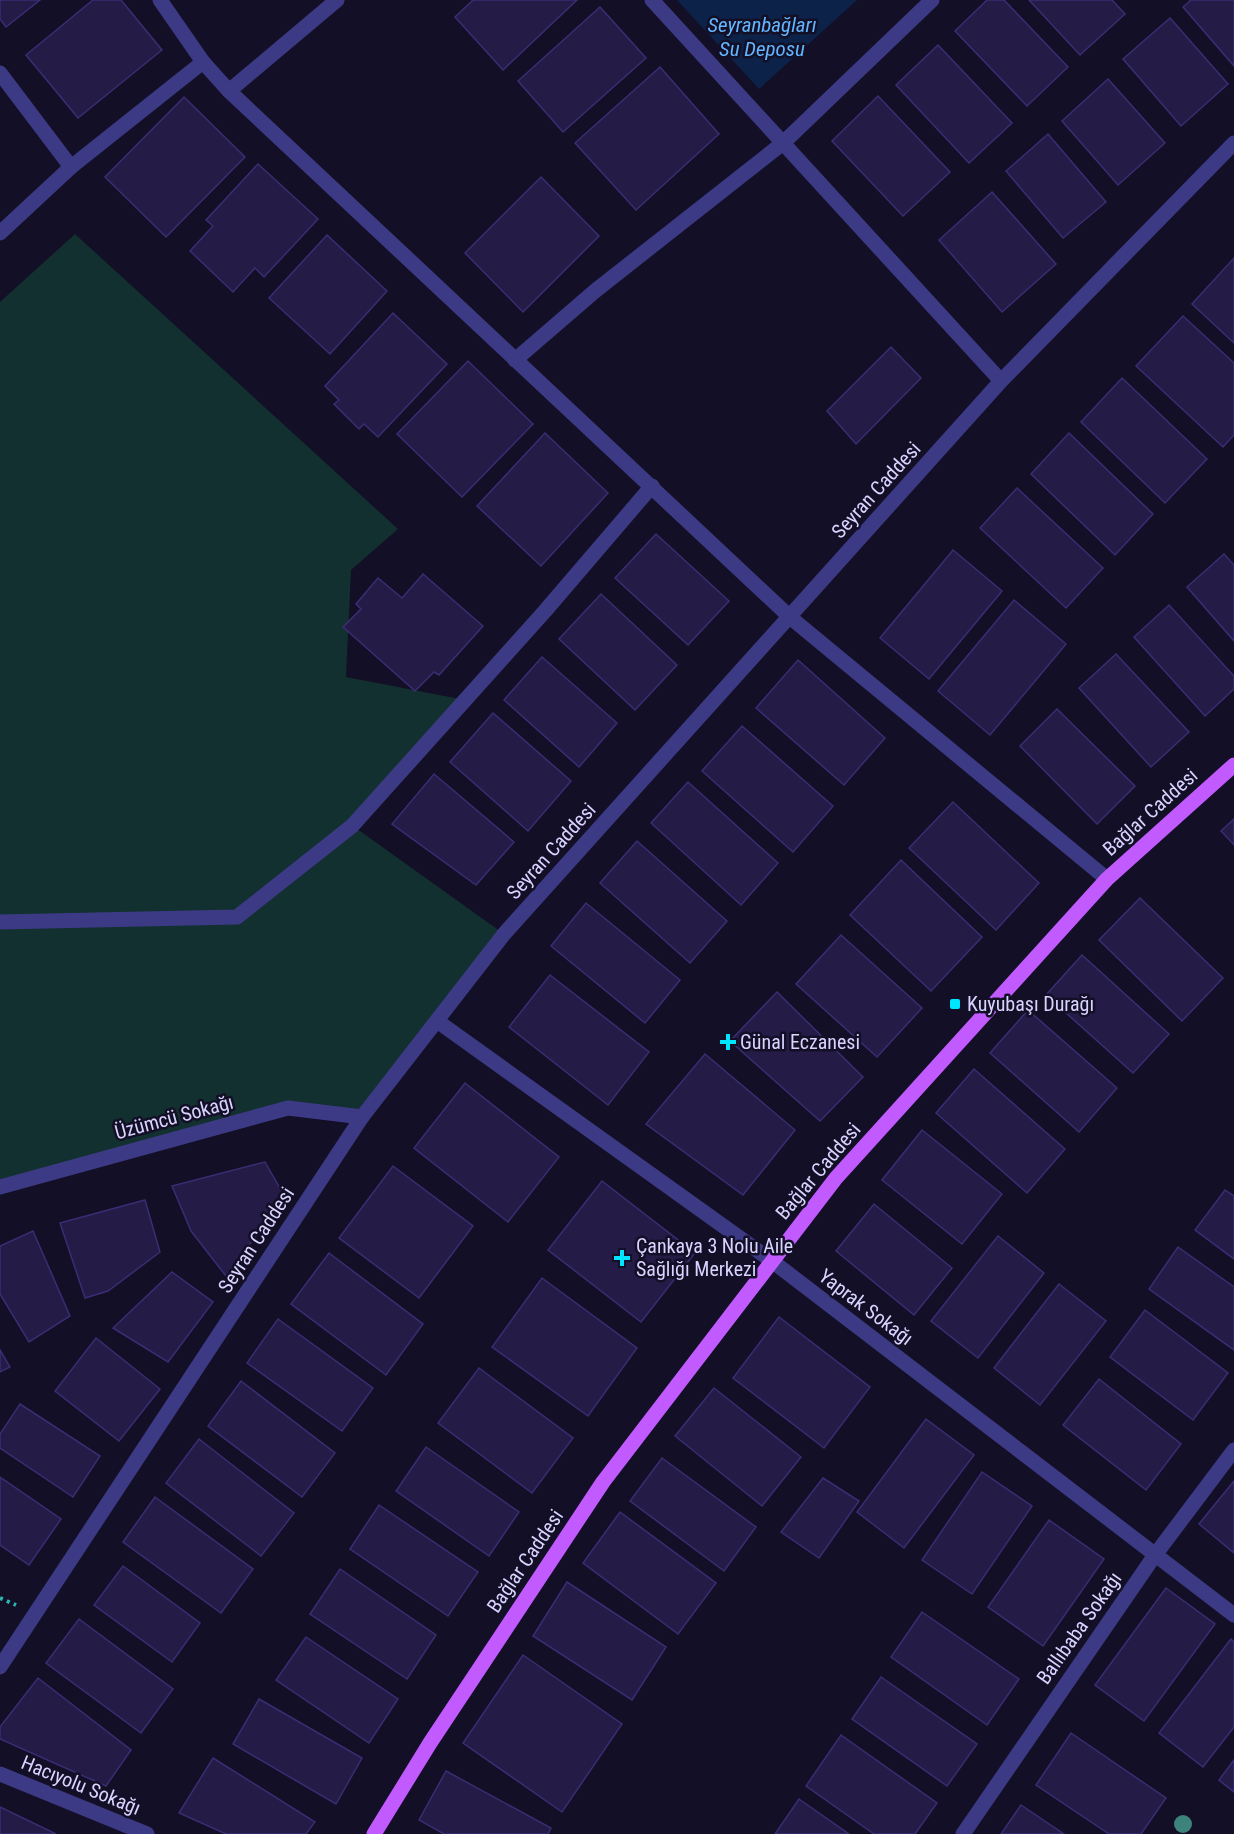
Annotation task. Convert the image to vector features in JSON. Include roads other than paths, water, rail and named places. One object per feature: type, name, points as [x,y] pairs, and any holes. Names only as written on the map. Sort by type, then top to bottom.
[{"type":"main road","name":"Bağlar Caddesi","points":[[374,1834],[430,1743],[603,1482],[836,1178],[1107,879],[1234,765]]},
{"type":"street","points":[[159,0],[203,62],[229,91],[791,618],[1107,879]]},
{"type":"street","points":[[229,91],[337,0]]},
{"type":"street","points":[[652,0],[1001,381]]},
{"type":"street","points":[[515,360],[595,291],[783,143],[932,0]]},
{"type":"street","points":[[0,233],[71,167],[203,62]]},
{"type":"street","points":[[0,74],[71,167]]},
{"type":"street","name":"Seyran Caddesi","points":[[0,1666],[362,1117],[504,934],[791,618],[1001,381],[1234,144]]},
{"type":"street","points":[[0,922],[237,917],[352,826],[546,611],[652,486]]},
{"type":"street","name":"Yaprak Sokağı","points":[[437,1022],[772,1261],[1234,1615]]},
{"type":"street","name":"Üzümcü Sokağı","points":[[0,1187],[288,1108],[362,1117]]},
{"type":"street","name":"Ballıbaba Sokağı","points":[[963,1834],[1155,1555],[1234,1450]]},
{"type":"street","name":"Hacıyolu Sokağı","points":[[0,1774],[147,1834]]},
{"type":"water","name":"Seyranbağları Su Deposu","points":[[677,0],[857,0],[759,89]]},
{"type":"place","name":"Kuyubaşı Durağı","points":[[955,1004]]},
{"type":"place","name":"Günal Eczanesi","points":[[728,1042]]},
{"type":"place","name":"Çankaya 3 Nolu Aile Sağlığı Merkezi","points":[[622,1258]]}]
